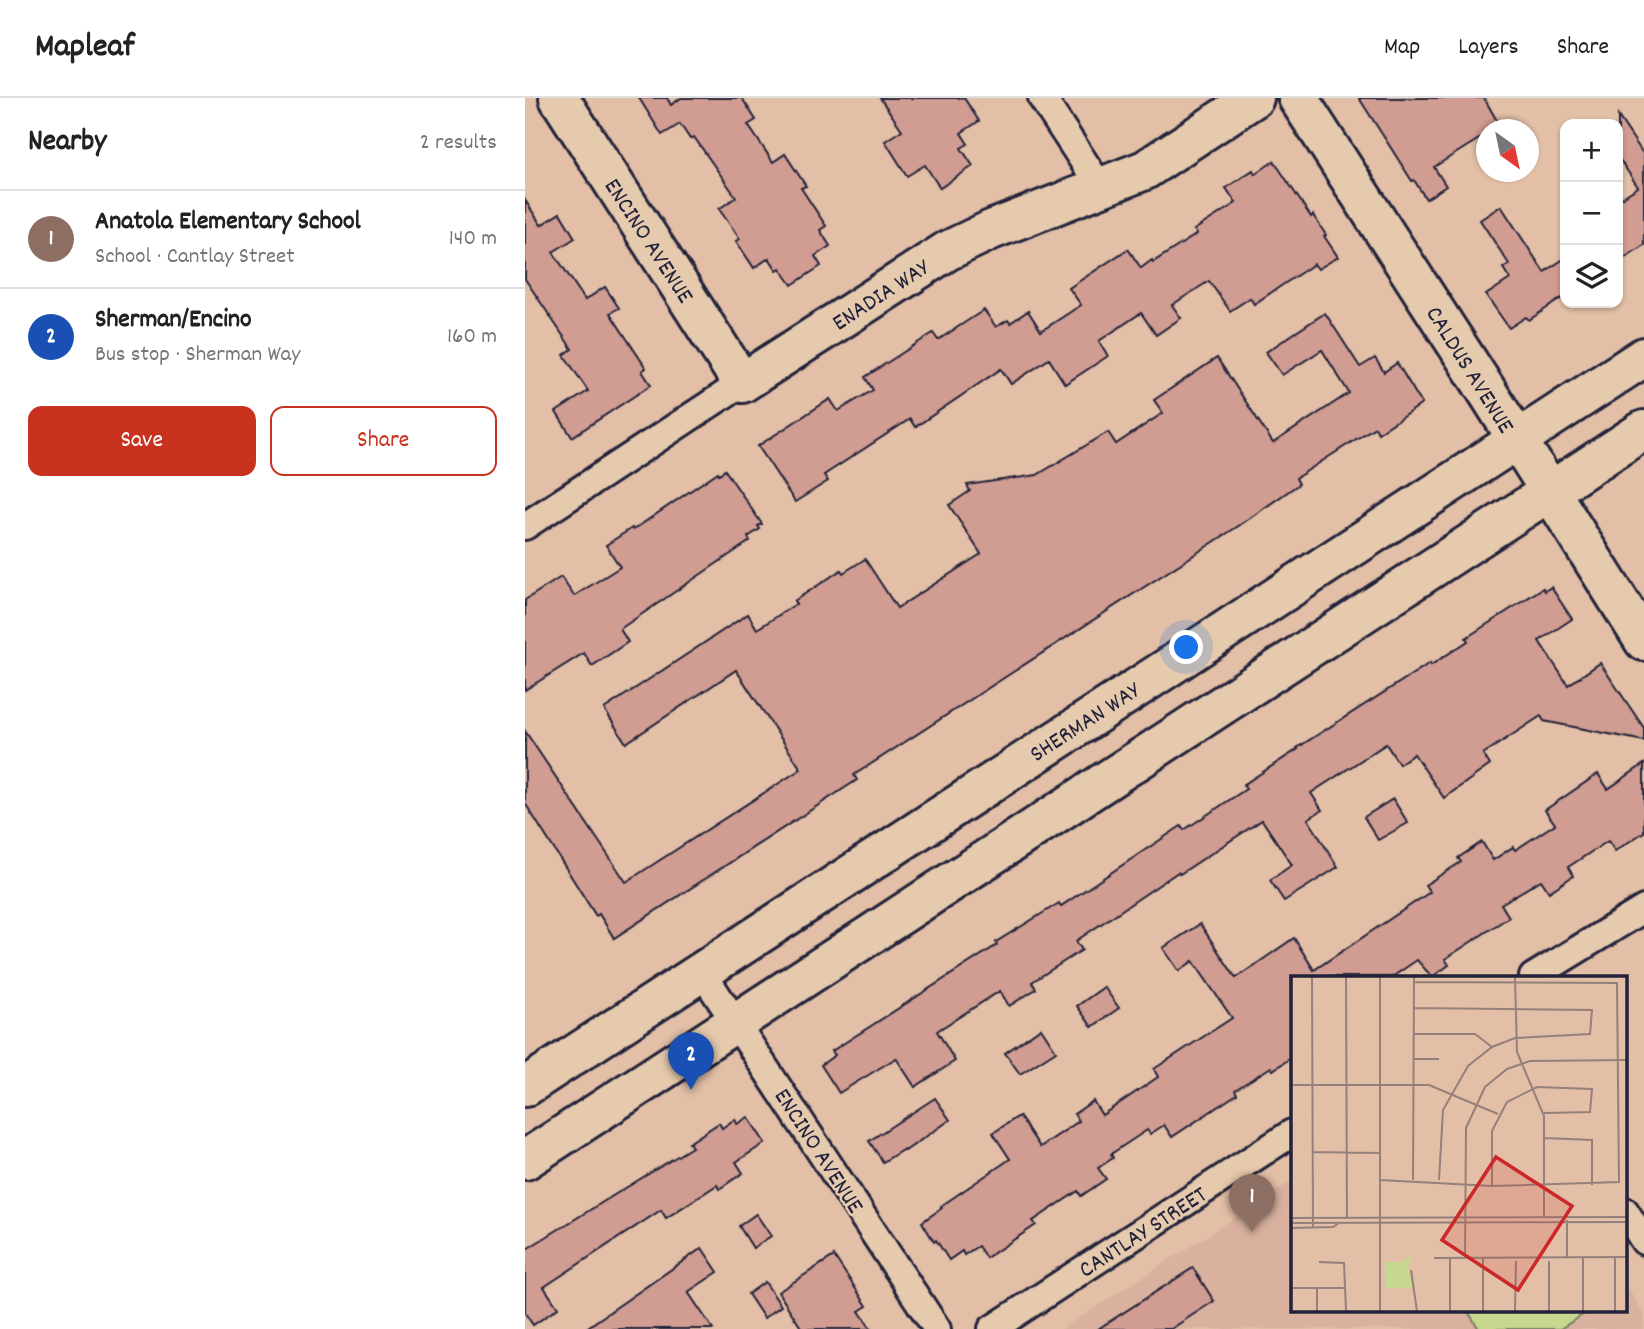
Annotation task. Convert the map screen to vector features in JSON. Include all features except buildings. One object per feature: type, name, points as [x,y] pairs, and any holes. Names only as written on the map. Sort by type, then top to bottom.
[{"type":"main road","name":"ENCINO AVENUE","points":[[559,98],[742,383]]},
{"type":"main road","name":"ENADIA WAY","points":[[742,383],[947,251],[991,230],[1145,170],[1254,98]]},
{"type":"main road","name":"CALDUS AVENUE","points":[[1298,98],[1644,641]]},
{"type":"main road","name":"SHERMAN WAY","points":[[525,1087],[1644,357]]},
{"type":"main road","points":[[525,1160],[1644,430]]},
{"type":"street","points":[[1042,98],[1101,188]]},
{"type":"street","name":"ENADIA WAY","points":[[525,526],[742,383]]},
{"type":"street","points":[[1535,976],[1644,909]]},
{"type":"street","name":"ENCINO AVENUE","points":[[702,972],[937,1329]]},
{"type":"street","name":"CANTLAY STREET","points":[[992,1329],[1291,1134]]},
{"type":"street","points":[[1627,1214],[1644,1241]]},
{"type":"shaded area","points":[[1291,1182],[1291,1312],[1627,1312],[1627,1287],[1644,1314],[1644,1329],[1062,1329]]},
{"type":"green space","points":[[1468,1312],[1587,1312],[1560,1329],[1479,1329]]},
{"type":"place","name":"Sherman/Encino","points":[[691,1090]]},
{"type":"place","name":"Anatola Elementary School","points":[[1252,1232]]}]
